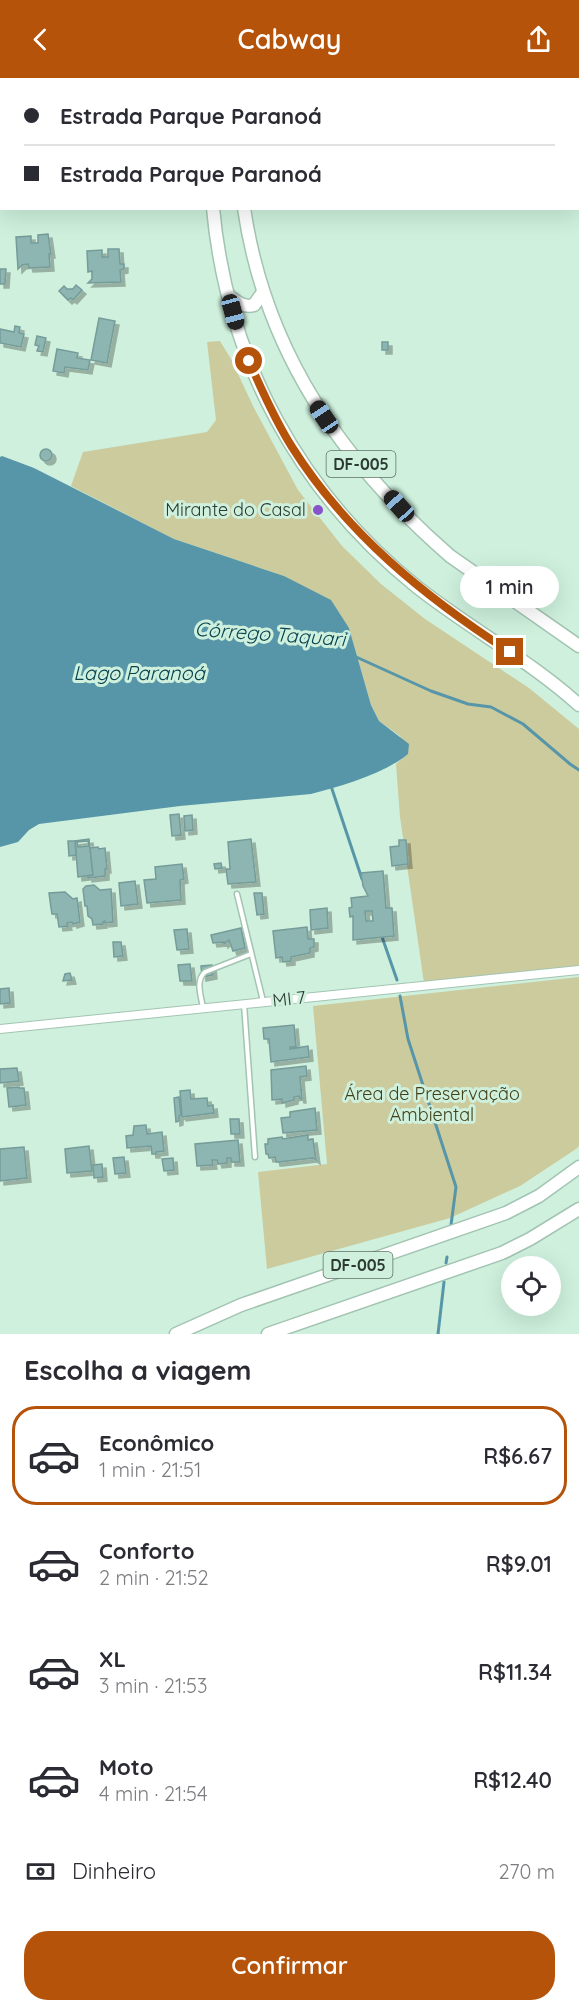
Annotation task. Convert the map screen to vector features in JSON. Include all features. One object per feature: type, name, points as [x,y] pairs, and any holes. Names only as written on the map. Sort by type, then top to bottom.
[{"type":"main road","name":"DF-005","points":[[213,210],[222,266],[241,343],[276,420],[310,474],[354,529],[415,585],[456,617],[527,664],[579,705]]},
{"type":"main road","name":"DF-005","points":[[244,210],[250,249],[282,343],[304,387],[334,431],[411,520],[450,556],[579,646]]},
{"type":"main road","points":[[229,296],[238,303],[250,306],[254,305],[263,292]]},
{"type":"main road","name":"DF-005","points":[[176,1334],[241,1305],[506,1213],[539,1196],[579,1167]]},
{"type":"main road","name":"DF-005","points":[[268,1334],[502,1253],[579,1209]]},
{"type":"street","name":"MI 7","points":[[0,1029],[579,970]]},
{"type":"lane","points":[[237,894],[263,1002]]},
{"type":"lane","points":[[203,1008],[199,983],[201,976],[205,972],[251,954]]},
{"type":"lane","points":[[244,1004],[255,1157]]},
{"type":"green space","points":[[220,341],[298,490],[342,546],[381,584],[425,619],[529,688],[579,729],[579,970],[424,983],[400,817],[396,764],[408,754],[400,736],[379,721],[371,705],[349,628],[284,576],[174,539],[71,486],[83,452],[207,432],[216,420],[207,342]]},
{"type":"green space","name":"Área de Preservação Ambiental","points":[[579,977],[579,1146],[576,1149],[520,1186],[450,1218],[267,1269],[258,1172],[327,1164],[313,1006]]},
{"type":"water","name":"Lago Paranoá","points":[[0,457],[34,468],[174,539],[284,576],[331,600],[349,628],[371,705],[379,721],[409,744],[408,754],[375,773],[311,794],[180,806],[39,824],[29,830],[18,842],[0,847]]},
{"type":"building","points":[[48,234],[50,267],[29,268],[28,264],[18,269],[16,237],[31,236],[31,243],[38,243],[38,235]]},
{"type":"building","points":[[108,249],[119,249],[120,264],[124,264],[124,269],[120,270],[121,282],[88,283],[92,279],[92,271],[88,272],[87,251],[102,250],[102,257],[108,257]]},
{"type":"building","points":[[0,269],[6,269],[5,284],[0,284]]},
{"type":"building","points":[[76,285],[82,290],[73,300],[71,298],[68,300],[59,291],[64,286],[67,289],[73,289]]},
{"type":"building","points":[[99,318],[115,321],[107,363],[91,360]]},
{"type":"building","points":[[15,326],[20,327],[19,333],[24,334],[21,347],[0,343],[0,329],[14,332]]},
{"type":"building","points":[[37,336],[46,338],[43,352],[37,351],[39,346],[35,345]]},
{"type":"building","points":[[382,342],[388,342],[388,350],[382,350]]},
{"type":"building","points":[[57,349],[78,353],[77,358],[90,360],[88,370],[65,367],[64,373],[53,371]]},
{"type":"building","points":[[46,449],[52,455],[46,461],[40,455]]},
{"type":"building","points":[[179,814],[181,835],[172,836],[170,815]]},
{"type":"building","points":[[192,815],[193,830],[185,831],[184,816]]},
{"type":"building","points":[[89,839],[93,875],[78,877],[75,841]],"holes":[[[88,841],[89,846],[78,847],[77,842]]]},
{"type":"building","points":[[251,839],[256,882],[228,884],[226,869],[230,869],[228,842]]},
{"type":"building","points":[[399,840],[406,840],[408,864],[392,866],[390,847],[399,846]]},
{"type":"building","points":[[68,841],[75,841],[76,855],[69,856]]},
{"type":"building","points":[[98,847],[99,849],[105,848],[107,869],[105,869],[105,876],[88,878],[93,875],[90,848]]},
{"type":"building","points":[[221,863],[222,868],[215,869],[214,864]]},
{"type":"building","points":[[182,864],[184,879],[180,880],[181,900],[147,903],[144,880],[156,879],[155,867]]},
{"type":"building","points":[[383,871],[386,908],[392,908],[394,936],[353,940],[353,916],[350,917],[349,908],[352,907],[351,898],[368,896],[363,886],[361,873]],"holes":[[[365,911],[372,911],[373,921],[366,921]]]},
{"type":"building","points":[[135,881],[138,904],[121,906],[119,883]]},
{"type":"building","points":[[94,885],[100,890],[111,889],[113,922],[105,923],[105,921],[103,924],[93,925],[92,919],[88,916],[83,889]]},
{"type":"building","points":[[65,892],[73,899],[77,898],[80,922],[67,923],[68,926],[59,927],[57,914],[52,914],[49,893]]},
{"type":"building","points":[[254,893],[262,893],[264,914],[257,915]]},
{"type":"building","points":[[327,908],[328,928],[311,930],[310,910]]},
{"type":"building","points":[[307,927],[308,939],[314,939],[314,947],[310,948],[310,953],[291,957],[291,961],[283,962],[282,957],[276,958],[273,931]]},
{"type":"building","points":[[241,928],[245,948],[233,951],[229,940],[224,944],[224,942],[213,943],[211,935]]},
{"type":"building","points":[[187,929],[189,949],[177,950],[174,930]]},
{"type":"building","points":[[113,942],[121,942],[123,956],[114,957]]},
{"type":"building","points":[[190,964],[192,981],[180,981],[178,965]]},
{"type":"building","points":[[212,965],[213,975],[202,977],[201,966]]},
{"type":"building","points":[[70,973],[72,980],[63,981],[65,974]]},
{"type":"building","points":[[9,988],[10,1003],[0,1004],[0,989]]},
{"type":"building","points":[[294,1025],[296,1047],[290,1047],[290,1049],[308,1046],[309,1057],[271,1062],[269,1039],[264,1039],[263,1028]]},
{"type":"building","points":[[306,1066],[307,1076],[300,1077],[302,1099],[299,1096],[294,1097],[294,1100],[282,1103],[282,1099],[272,1100],[271,1070]]},
{"type":"building","points":[[17,1068],[19,1081],[0,1083],[0,1069]]},
{"type":"building","points":[[7,1088],[24,1088],[26,1105],[9,1107]]},
{"type":"building","points":[[190,1090],[191,1099],[207,1098],[208,1106],[213,1105],[214,1113],[182,1117],[180,1091]]},
{"type":"building","points":[[179,1097],[181,1115],[179,1121],[176,1122],[174,1098]]},
{"type":"building","points":[[315,1108],[317,1130],[283,1133],[281,1118],[290,1117],[290,1112]]},
{"type":"building","points":[[230,1119],[239,1119],[240,1134],[231,1134]]},
{"type":"building","points":[[146,1125],[147,1134],[162,1132],[164,1151],[152,1154],[151,1146],[127,1148],[126,1136],[133,1135],[134,1126]]},
{"type":"building","points":[[308,1135],[308,1140],[313,1139],[316,1160],[313,1158],[276,1162],[275,1157],[269,1158],[266,1154],[265,1144],[268,1144],[268,1139]]},
{"type":"building","points":[[238,1140],[240,1162],[231,1162],[231,1158],[227,1158],[227,1163],[218,1164],[217,1160],[212,1160],[213,1165],[197,1166],[195,1144]]},
{"type":"building","points":[[89,1146],[92,1171],[67,1173],[65,1149]]},
{"type":"building","points":[[24,1147],[27,1178],[0,1181],[0,1149]]},
{"type":"building","points":[[124,1157],[126,1173],[115,1174],[113,1158]]},
{"type":"building","points":[[173,1158],[174,1170],[164,1171],[162,1159]]},
{"type":"building","points":[[102,1164],[103,1177],[94,1178],[93,1165]]},
{"type":"waterway","name":"Córrego Taquari","points":[[354,656],[431,691],[468,704],[491,707],[523,724],[579,770]]},
{"type":"waterway","points":[[331,786],[362,879]]},
{"type":"waterway","points":[[381,934],[397,980]]},
{"type":"waterway","points":[[400,996],[408,1039],[456,1187],[451,1225]]},
{"type":"waterway","points":[[446,1263],[447,1257]]},
{"type":"waterway","points":[[438,1334],[444,1282]]},
{"type":"place","name":"Mirante do Casal","points":[[318,510]]},
{"type":"route","points":[[249,361],[271,410],[292,447],[310,474],[354,529],[415,585],[456,617],[510,652]]}]
